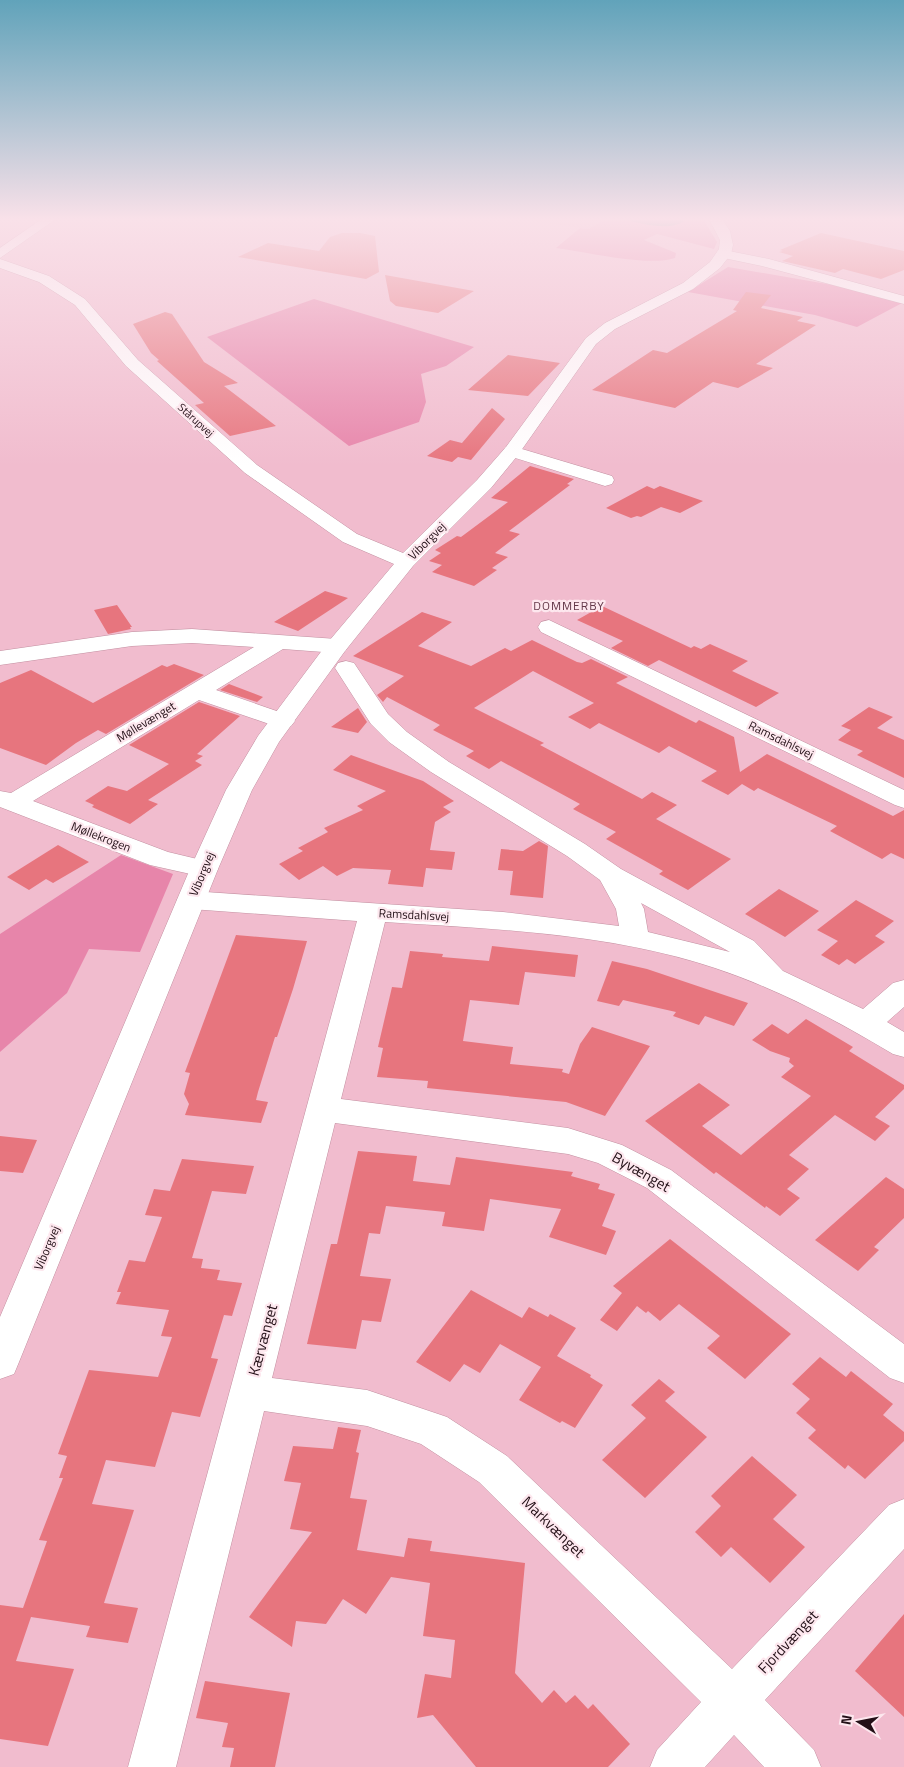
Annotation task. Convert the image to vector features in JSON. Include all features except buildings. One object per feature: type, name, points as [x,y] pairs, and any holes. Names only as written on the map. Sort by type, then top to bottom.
[{"type":"street","name":"Stårupvej","points":[[79,301],[132,363],[251,469],[325,523],[350,538],[406,562]]},
{"type":"street","name":"Viborgvej","points":[[0,1362],[204,869],[239,790],[267,741],[341,657],[406,562],[484,484],[512,451],[591,341],[608,327],[657,301]]},
{"type":"street","points":[[512,451],[605,480]]},
{"type":"street","name":"Ramsdahlsvej","points":[[549,627],[904,800]]},
{"type":"street","points":[[0,658],[132,639],[192,636],[280,641],[341,657]]},
{"type":"street","name":"Møllevænget","points":[[6,800],[197,691],[280,641]]},
{"type":"street","name":"Ramsdahlsvej","points":[[341,657],[375,714],[398,737],[440,767],[576,850],[611,875],[744,948],[773,978]]},
{"type":"street","points":[[197,691],[283,721]]},
{"type":"street","name":"Møllekrogen","points":[[6,800],[160,859],[204,869]]},
{"type":"street","name":"Ramsdahlsvej","points":[[611,875],[630,910],[635,938]]},
{"type":"street","name":"Ramsdahlsvej","points":[[191,900],[527,922],[635,938],[698,954],[773,978],[866,1023],[904,1046]]},
{"type":"street","name":"Kærvænget","points":[[152,1767],[373,913]]},
{"type":"street","points":[[866,1023],[904,990]]},
{"type":"street","name":"Byvænget","points":[[323,1109],[568,1141],[610,1154],[659,1179],[904,1366]]},
{"type":"street","name":"Markvænget","points":[[249,1392],[367,1408],[433,1430],[493,1469],[733,1701],[797,1767]]},
{"type":"street","name":"Fjordvænget","points":[[674,1767],[733,1701],[904,1519]]},
{"type":"shaded area","points":[[307,301],[322,301],[474,347],[446,366],[421,374],[426,402],[419,422],[349,446],[207,337]]},
{"type":"shaded area","points":[[740,301],[904,302],[857,327],[815,315]]},
{"type":"shaded area","points":[[121,855],[173,874],[140,952],[89,949],[67,993],[0,1052],[0,934]]},
{"type":"district","name":"DOMMERBY","points":[[569,606]]}]
